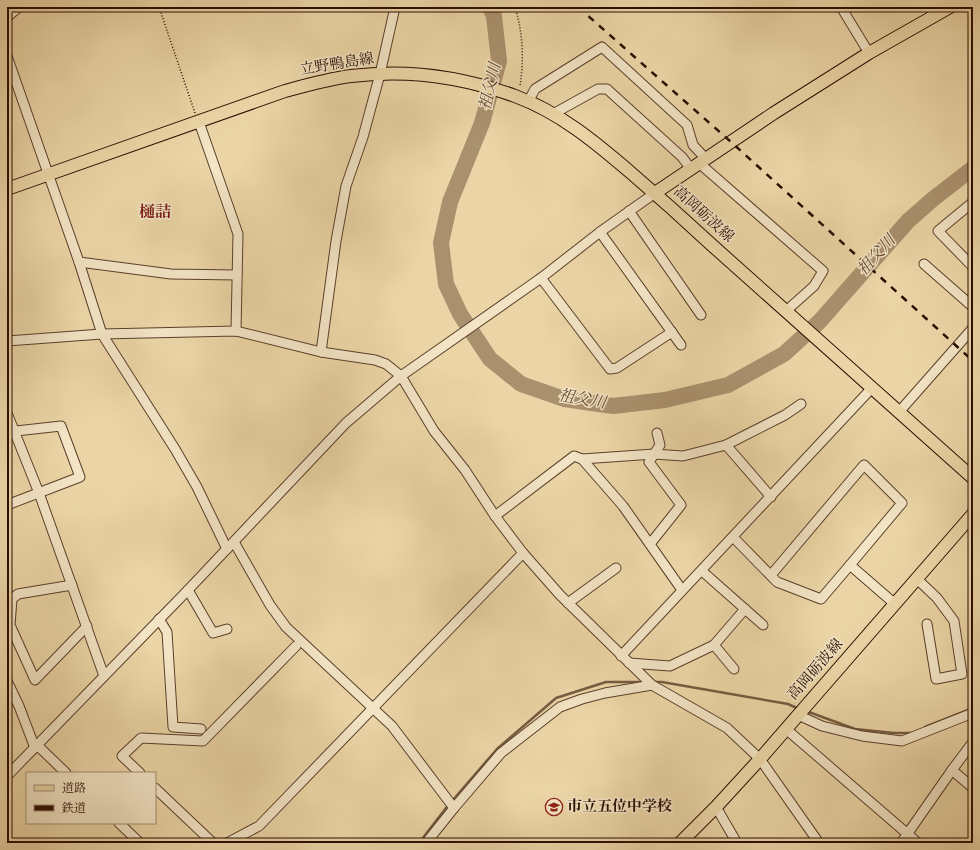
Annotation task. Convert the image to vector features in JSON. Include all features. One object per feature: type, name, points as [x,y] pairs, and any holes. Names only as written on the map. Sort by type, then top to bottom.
[{"type":"main road","name":"高岡砺波線","points":[[950,7],[901,30],[869,53],[780,109],[655,193],[871,389],[973,478]]},
{"type":"main road","name":"立野鴨島線","points":[[7,189],[286,91],[350,76],[406,74],[441,77],[475,84],[521,98],[553,114],[600,146],[655,193]]},
{"type":"main road","name":"高岡砺波線","points":[[680,843],[716,807],[760,759],[973,514]]},
{"type":"street","points":[[7,17],[20,7]]},
{"type":"street","points":[[321,352],[336,241],[346,186],[363,137],[380,74],[395,7]]},
{"type":"street","points":[[841,7],[869,53]]},
{"type":"street","points":[[521,98],[602,47],[687,126],[699,164]]},
{"type":"street","points":[[7,56],[79,262],[102,334],[175,449],[197,487],[227,549]]},
{"type":"street","points":[[553,114],[598,89],[607,89],[682,157],[699,164],[823,271],[814,286],[786,311]]},
{"type":"street","points":[[199,122],[238,234],[236,331]]},
{"type":"street","points":[[7,776],[188,590],[346,423],[401,376],[542,278],[600,232],[655,193]]},
{"type":"street","points":[[972,265],[938,231],[973,202]]},
{"type":"street","points":[[629,211],[701,315]]},
{"type":"street","points":[[600,232],[681,345]]},
{"type":"street","points":[[79,262],[171,274],[237,275]]},
{"type":"street","points":[[924,264],[973,307]]},
{"type":"street","points":[[542,278],[610,369],[617,368],[672,332]]},
{"type":"street","points":[[899,412],[973,328]]},
{"type":"street","points":[[7,341],[102,334],[236,331],[321,352],[375,360],[386,364],[401,376],[434,430],[465,470],[495,516],[523,553],[568,603],[652,685],[727,728],[760,759],[819,843]]},
{"type":"street","points":[[621,656],[871,389]]},
{"type":"street","points":[[495,516],[574,456],[582,459],[654,454],[683,456],[726,445],[785,415],[801,404]]},
{"type":"street","points":[[7,413],[10,431],[39,493],[104,676]]},
{"type":"street","points":[[7,505],[80,477],[61,426],[10,431]]},
{"type":"street","points":[[650,544],[681,505],[649,462],[660,445],[657,433]]},
{"type":"street","points":[[726,445],[771,497]]},
{"type":"street","points":[[582,459],[622,506],[682,590]]},
{"type":"street","points":[[733,537],[770,575],[778,582],[821,599],[902,503],[864,465],[770,575]]},
{"type":"street","points":[[234,542],[270,606],[286,627],[392,726],[454,808]]},
{"type":"street","points":[[226,843],[259,826],[523,553]]},
{"type":"street","points":[[850,565],[896,604]]},
{"type":"street","points":[[568,603],[616,568]]},
{"type":"street","points":[[702,571],[763,625]]},
{"type":"street","points":[[917,579],[937,598],[954,621],[962,674],[936,679],[927,624]]},
{"type":"street","points":[[72,585],[18,594],[12,599],[10,625],[35,680],[87,626]]},
{"type":"street","points":[[188,590],[212,633],[227,629]]},
{"type":"street","points":[[629,663],[670,666],[714,645],[745,609]]},
{"type":"street","points":[[159,619],[167,632],[172,727],[201,729]]},
{"type":"street","points":[[714,645],[734,669]]},
{"type":"street","points":[[139,772],[122,756],[141,738],[203,741],[296,646]]},
{"type":"street","points":[[7,681],[36,747],[65,772]]},
{"type":"street","points":[[426,843],[502,753],[560,707],[605,692],[652,685]]},
{"type":"street","points":[[798,714],[822,726],[862,736],[902,741],[973,712]]},
{"type":"street","points":[[786,729],[918,843]]},
{"type":"street","points":[[901,843],[973,742]]},
{"type":"street","points":[[952,770],[973,788]]},
{"type":"street","points":[[156,789],[213,843]]},
{"type":"street","points":[[716,807],[737,843]]},
{"type":"street","points":[[120,824],[140,843]]},
{"type":"path","points":[[159,7],[199,122]]},
{"type":"path","points":[[515,7],[520,22],[522,42],[521,98]]},
{"type":"waterway","name":"祖父川","points":[[490,7],[494,16],[499,61],[482,123],[450,202],[441,243],[446,284],[460,314],[490,359],[521,384],[564,399],[613,406],[665,400],[728,385],[784,354],[819,322],[908,221],[933,199],[973,168]]},
{"type":"waterway","points":[[419,843],[446,808],[497,749],[556,698],[606,682],[644,682]]},
{"type":"waterway","points":[[653,682],[662,682],[788,704],[799,709]]},
{"type":"waterway","points":[[925,727],[973,708]]},
{"type":"waterway","points":[[806,711],[855,729],[894,733],[911,733]]},
{"type":"railway","points":[[578,7],[731,142],[973,361]]},
{"type":"place","name":"市立五位中学校","points":[[554,807]]},
{"type":"district","name":"樋詰","points":[[155,213]]}]
